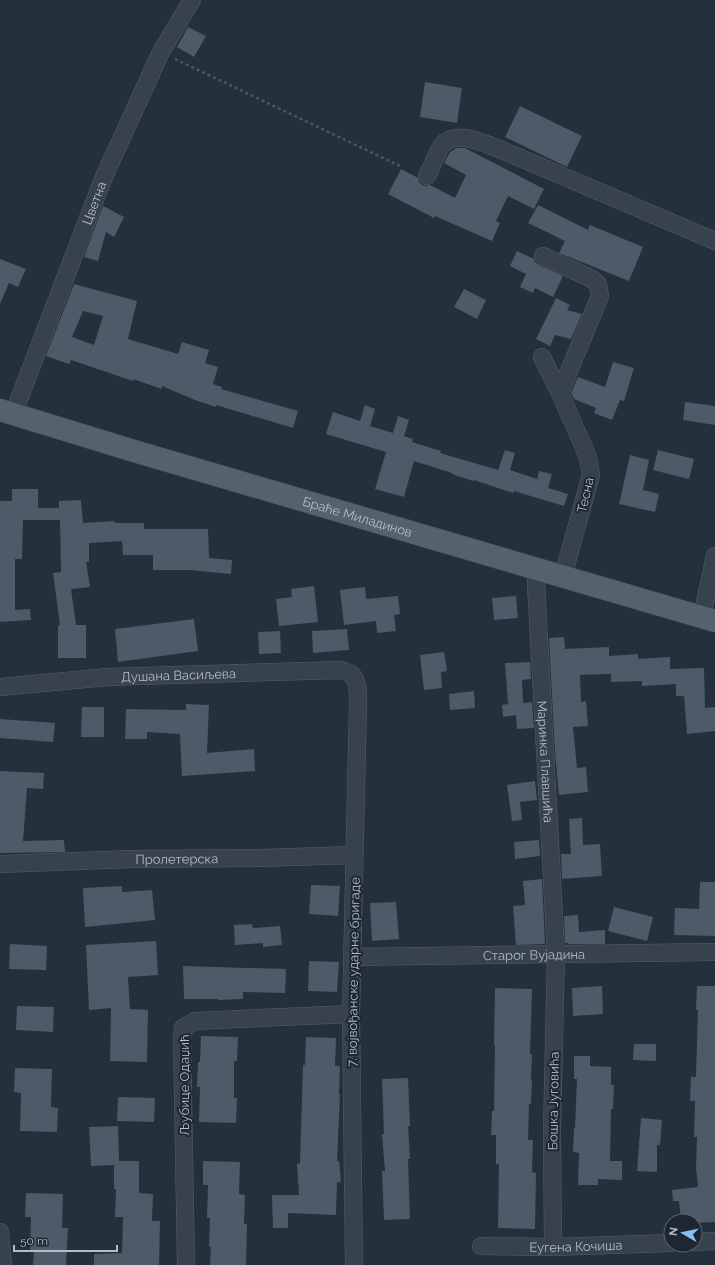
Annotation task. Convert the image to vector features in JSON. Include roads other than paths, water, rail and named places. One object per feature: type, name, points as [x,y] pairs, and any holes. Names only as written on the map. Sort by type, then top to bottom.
[{"type":"main road","name":"Браће Миладинов","points":[[7,413],[708,618]]},
{"type":"street","name":"Цветна","points":[[7,413],[103,179],[162,52],[192,0]]},
{"type":"street","points":[[427,176],[442,145],[450,139],[458,137],[473,140],[504,150],[715,241]]},
{"type":"street","points":[[543,256],[590,278],[598,284],[600,296],[560,393]]},
{"type":"street","name":"Тесна","points":[[542,357],[560,393],[588,457],[591,475],[563,576]]},
{"type":"street","points":[[708,618],[715,556]]},
{"type":"street","name":"Маринка Плавшића","points":[[538,568],[536,583],[556,954]]},
{"type":"street","name":"Душана Васиљева","points":[[0,687],[108,677],[341,670],[350,673],[355,679]]},
{"type":"street","name":"7. војвођанске ударне бригаде","points":[[354,1265],[352,1014],[358,701],[358,691],[355,679]]},
{"type":"street","name":"Пролетерска","points":[[0,864],[131,859],[261,858],[354,855]]},
{"type":"street","name":"Старог Вујадина","points":[[353,957],[715,952]]},
{"type":"street","name":"Бошка Југовића","points":[[553,1247],[552,1131],[556,954]]},
{"type":"street","name":"Љубице Одаџић","points":[[186,1265],[182,1039],[184,1028],[195,1020],[352,1014]]},
{"type":"street","points":[[0,1232],[3,1265]]},
{"type":"street","points":[[703,1242],[715,1242]]},
{"type":"street","name":"Еугена Кочиша","points":[[481,1246],[553,1247],[663,1243]]}]
